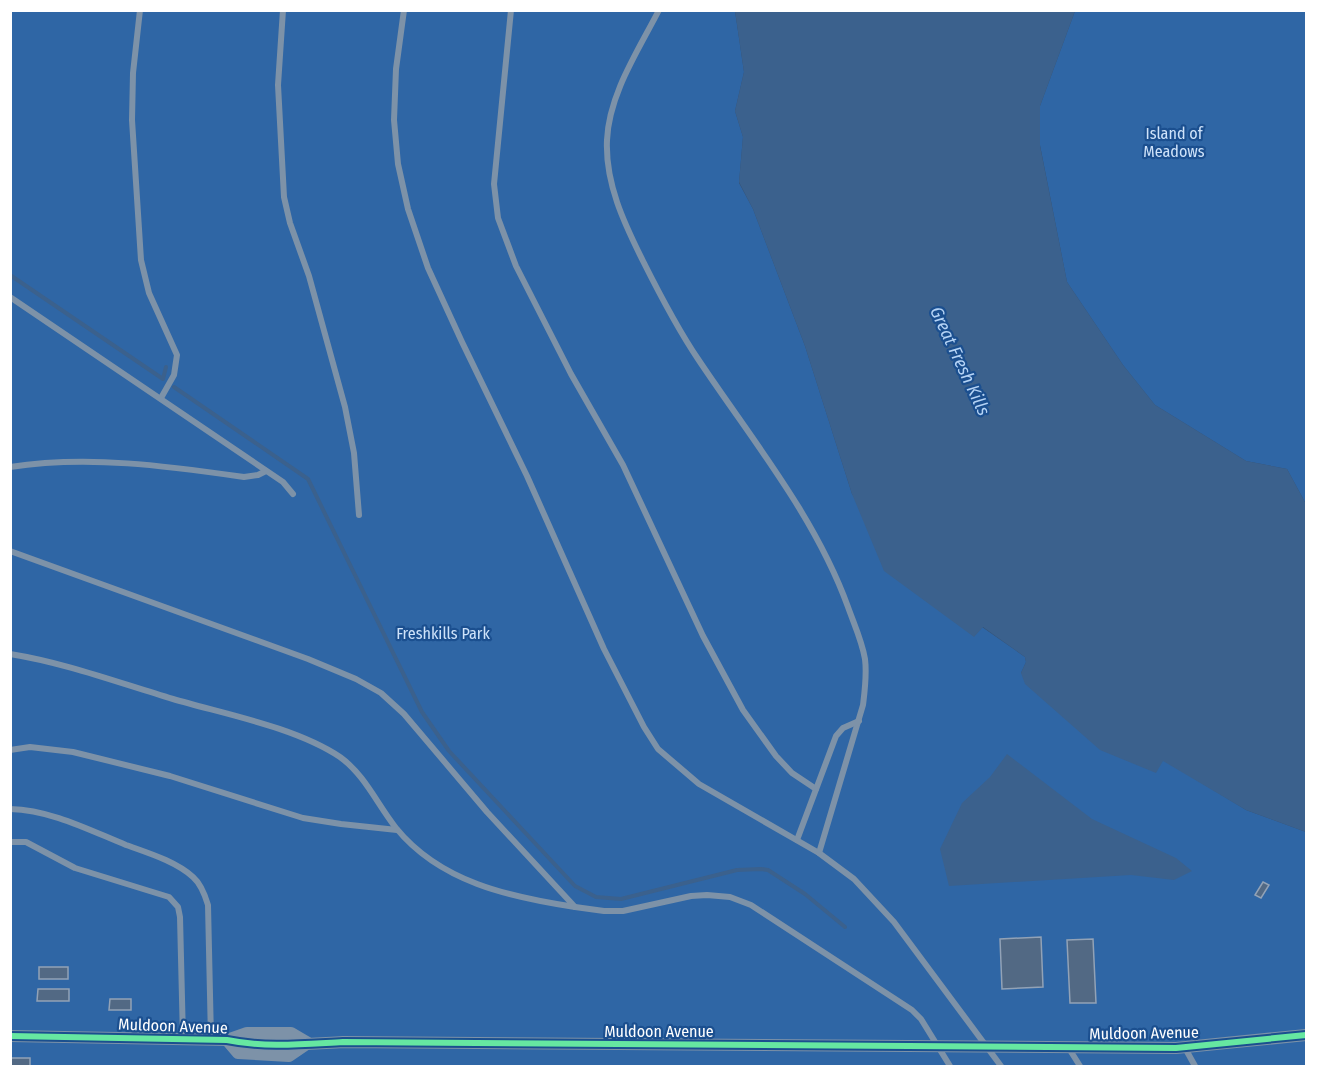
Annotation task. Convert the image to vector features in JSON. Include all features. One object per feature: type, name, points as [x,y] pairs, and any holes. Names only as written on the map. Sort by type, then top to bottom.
[{"type":"street","name":"Muldoon Avenue","points":[[10,1036],[227,1040],[286,1046],[308,1043],[1184,1048],[1306,1035]]},
{"type":"lane","points":[[140,10],[133,73],[132,120],[141,260],[147,286],[173,344],[177,362],[174,375],[161,398]]},
{"type":"lane","points":[[283,10],[278,85],[284,197],[290,224],[309,276],[345,407],[354,453],[359,515]]},
{"type":"lane","points":[[404,10],[396,69],[394,120],[398,164],[408,208],[428,268],[604,649],[644,728],[658,749],[699,784],[819,853],[854,879],[894,922],[1001,1066]]},
{"type":"lane","points":[[511,10],[494,184],[498,218],[516,266],[571,374],[623,465],[703,636],[743,710],[776,756],[797,777],[816,789]]},
{"type":"lane","points":[[658,10],[619,90],[610,114],[607,162],[612,189],[633,242],[665,306],[813,530],[838,580],[865,660],[866,680],[863,705],[819,853]]},
{"type":"lane","points":[[10,297],[283,482],[293,494]]},
{"type":"lane","points":[[10,467],[83,461],[137,464],[244,477],[266,471]]},
{"type":"lane","points":[[10,551],[308,659],[374,689],[404,714],[487,812],[575,907]]},
{"type":"lane","points":[[10,654],[52,663],[308,740],[339,757],[357,772],[397,830],[438,864],[480,886],[515,897],[604,912],[622,911],[691,896],[719,895],[739,900],[761,910],[912,1011],[921,1019],[950,1066]]},
{"type":"lane","points":[[797,840],[836,736],[843,728],[859,721]]},
{"type":"lane","points":[[10,750],[39,748],[73,752],[170,776],[303,818],[397,830]]},
{"type":"lane","points":[[10,809],[42,813],[65,820],[183,869],[196,879],[208,905],[211,1040]]},
{"type":"lane","points":[[10,842],[26,842],[75,868],[160,893],[174,901],[180,917],[183,1039]]},
{"type":"lane","points":[[1068,1047],[1080,1066]]},
{"type":"lane","points":[[1184,1048],[1195,1066]]},
{"type":"green space","name":"Freshkills Park","points":[[10,11],[735,11],[744,72],[735,111],[743,137],[739,183],[753,209],[805,346],[852,494],[974,636],[982,627],[1025,657],[1026,662],[1021,673],[1246,810],[1306,832],[1306,1066],[11,1066]]},
{"type":"green space","name":"Island of Meadows","points":[[1075,11],[1306,11],[1306,504],[1287,469],[1246,461],[1155,405],[1123,365],[1067,282],[1040,145],[1040,106]]},
{"type":"water","name":"Great Fresh Kills","points":[[735,11],[1075,11],[1040,106],[1040,146],[1067,282],[1123,365],[1155,405],[1246,461],[1287,469],[1306,504],[1306,832],[1246,810],[1163,761],[1156,773],[1100,750],[1025,684],[1021,673],[1026,662],[1025,657],[983,627],[974,637],[884,571],[852,494],[805,346],[753,209],[739,182],[743,137],[735,111],[744,72]]},
{"type":"water","points":[[1007,754],[1092,819],[1176,858],[1192,871],[1174,880],[1131,875],[949,886],[940,849],[962,803],[990,777]]},
{"type":"building","points":[[1263,882],[1269,885],[1261,898],[1255,895]]},
{"type":"building","points":[[1041,937],[1043,987],[1002,989],[1000,939]]},
{"type":"building","points":[[1093,939],[1096,1003],[1070,1003],[1067,940]]},
{"type":"building","points":[[39,967],[68,967],[68,979],[39,979]]},
{"type":"building","points":[[38,989],[69,989],[69,1001],[37,1001]]},
{"type":"building","points":[[110,999],[131,999],[131,1010],[109,1010]]},
{"type":"building","points":[[10,1058],[30,1058],[30,1066],[10,1066]]},
{"type":"waterway","points":[[10,275],[163,379],[166,367]]},
{"type":"waterway","points":[[174,387],[308,479],[422,712],[449,751],[575,886],[596,897],[621,899],[737,870],[768,870],[805,894],[845,927]]},
{"type":"cycle path","points":[[10,1036],[227,1040],[271,1045],[343,1042],[1176,1048],[1306,1035]]}]
